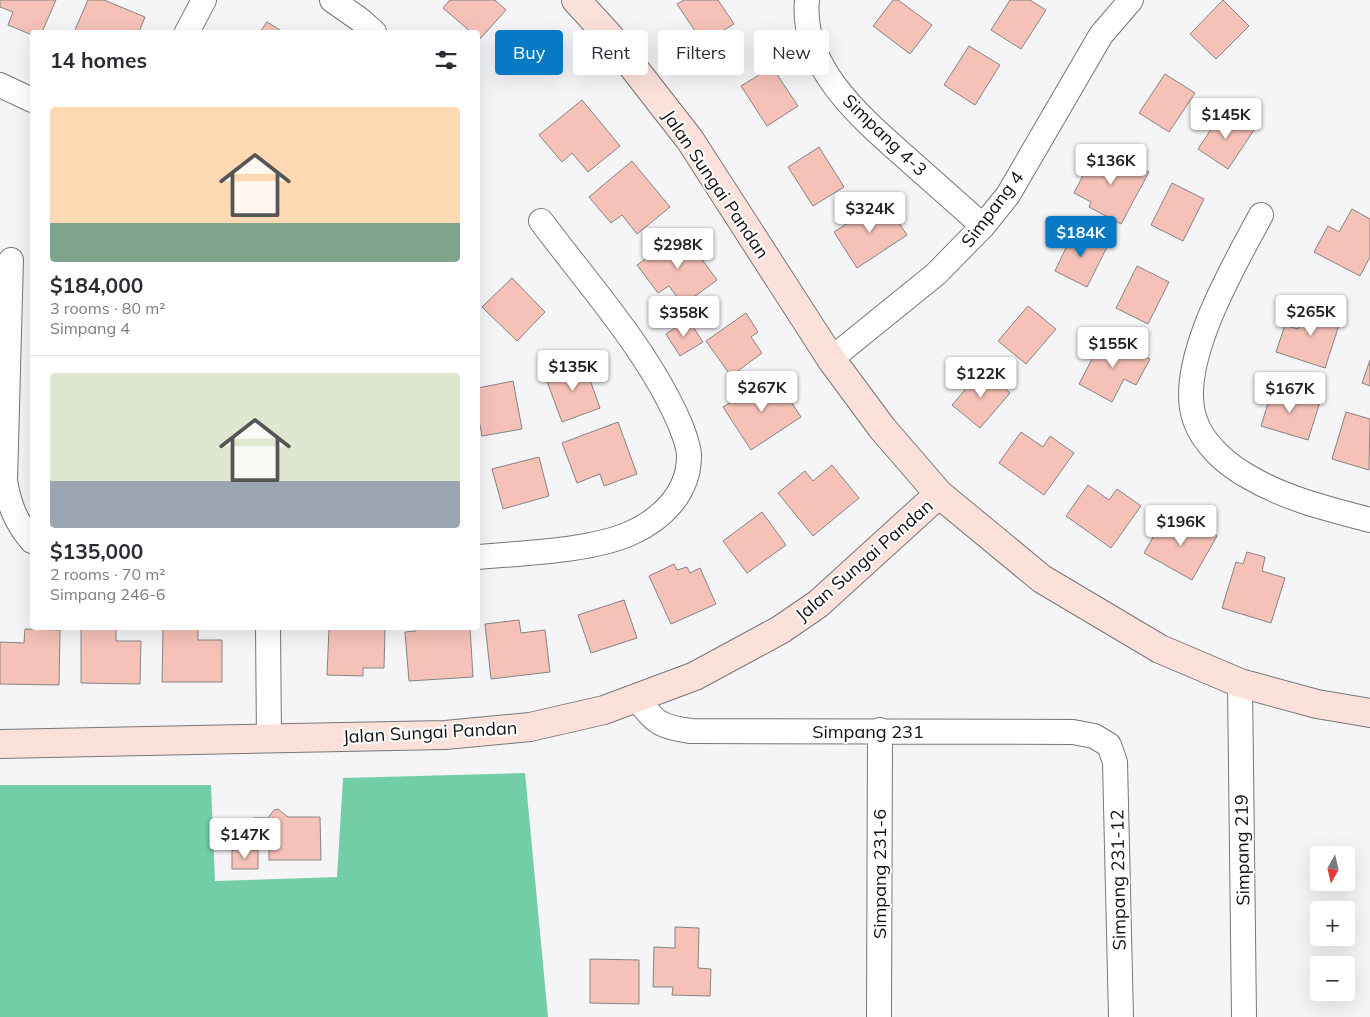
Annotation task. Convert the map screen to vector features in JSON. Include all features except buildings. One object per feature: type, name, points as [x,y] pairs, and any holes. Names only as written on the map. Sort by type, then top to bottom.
[{"type":"street","points":[[188,30],[204,0]]},
{"type":"street","points":[[332,0],[372,30]]},
{"type":"street","name":"Jalan Sungai Pandan","points":[[576,0],[609,36],[690,140],[831,359],[882,428],[939,494],[1042,579],[1160,649],[1240,683],[1317,704],[1370,714]]},
{"type":"street","name":"Simpang 4-3","points":[[807,0],[807,25],[811,42],[822,66],[837,88],[870,126],[983,226]]},
{"type":"street","name":"Simpang 4","points":[[831,359],[936,274],[983,226],[1008,195],[1101,35],[1131,0]]},
{"type":"street","points":[[0,85],[30,99]]},
{"type":"street","points":[[1261,215],[1220,292],[1204,334],[1192,389],[1192,407],[1195,421],[1214,450],[1249,477],[1301,500],[1370,520]]},
{"type":"street","points":[[480,557],[568,547],[630,534],[652,522],[669,507],[680,494],[688,474],[690,454],[684,434],[662,386],[646,360],[541,221]]},
{"type":"street","points":[[11,260],[5,481],[15,517],[30,538]]},
{"type":"street","name":"Jalan Sungai Pandan","points":[[0,744],[269,739],[489,732],[568,719],[637,699],[695,676],[780,630],[825,598],[939,494]]},
{"type":"street","points":[[268,630],[269,739]]},
{"type":"street","name":"Simpang 219","points":[[1240,683],[1244,1017]]},
{"type":"street","name":"Simpang 231","points":[[637,699],[651,717],[666,728],[691,732],[880,730],[1073,732],[1094,736],[1109,744]]},
{"type":"street","name":"Simpang 231-6","points":[[879,1017],[880,730]]},
{"type":"street","name":"Simpang 231-12","points":[[1109,744],[1115,762],[1121,1017]]},
{"type":"green space","points":[[525,773],[548,1017],[0,1017],[0,785],[211,785],[215,881],[337,877],[343,778]]}]
